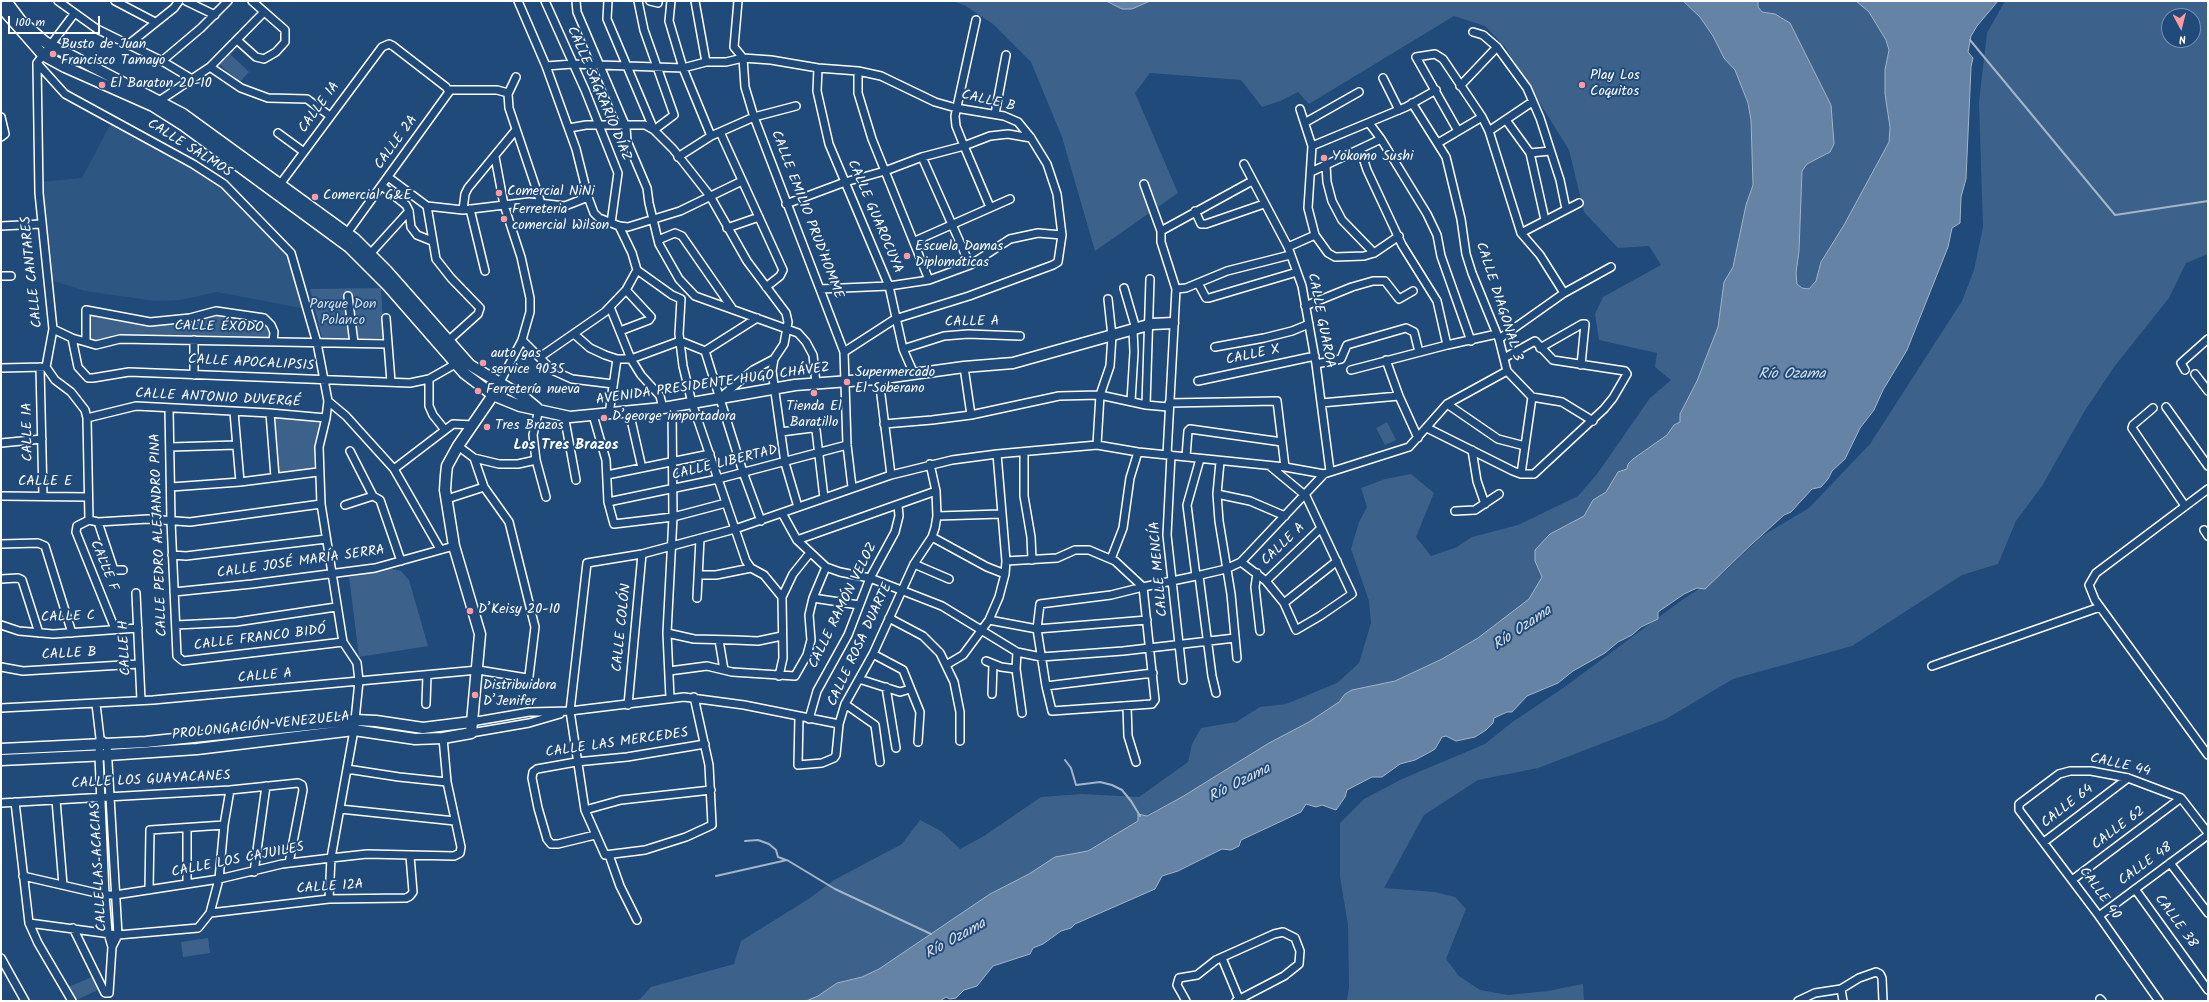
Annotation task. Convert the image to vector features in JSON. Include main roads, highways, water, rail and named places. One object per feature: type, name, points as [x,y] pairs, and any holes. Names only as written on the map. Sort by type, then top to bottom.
[{"type":"main road","name":"AVENIDA PRESIDENTE HUGO CHÁVEZ","points":[[6,1],[21,21],[45,42],[156,103]]},
{"type":"main road","name":"AVENIDA PRESIDENTE HUGO CHÁVEZ","points":[[1,7],[43,55],[64,67],[183,114],[278,188],[344,237],[370,254],[448,341],[459,362],[499,384],[523,402]]},
{"type":"main road","name":"AVENIDA PRESIDENTE HUGO CHÁVEZ","points":[[344,237],[459,362],[493,395],[523,402],[539,409],[564,416],[609,414],[668,407],[721,397],[816,383],[879,379],[964,367],[1013,363],[1148,325],[1173,323]]},
{"type":"main road","points":[[471,722],[478,670],[480,634],[454,546],[447,499],[447,466],[458,446],[493,395]]},
{"type":"main road","name":"PROLONGACIÓN VENEZUELA","points":[[1,760],[102,748],[355,725],[376,721],[422,728],[471,722],[471,733],[443,738],[415,739],[355,725]]},
{"type":"main road","name":"PROLONGACIÓN VENEZUELA","points":[[1,749],[102,748]]},
{"type":"water","points":[[1106,1],[1150,1],[1132,9],[1122,9]]},
{"type":"water","name":"Río Ozama","points":[[1683,1],[1758,1],[1758,7],[1762,12],[1775,14],[1790,23],[1831,105],[1834,144],[1830,152],[1807,164],[1802,171],[1799,251],[1796,273],[1797,284],[1802,288],[1809,289],[1816,281],[1821,262],[1844,225],[1889,142],[1890,127],[1885,94],[1885,70],[1889,50],[1886,40],[1869,12],[1856,1],[1998,1],[1977,26],[1971,36],[1968,52],[1973,58],[1971,67],[1966,179],[1961,197],[1960,223],[1952,228],[1948,247],[1907,350],[1883,390],[1874,410],[1860,428],[1845,459],[1832,471],[1828,479],[1821,487],[1812,489],[1791,512],[1784,515],[1705,589],[1697,588],[1684,594],[1658,612],[1658,619],[1641,627],[1632,635],[1618,642],[1605,653],[1573,671],[1558,683],[1527,696],[1512,712],[1507,712],[1494,718],[1493,723],[1486,730],[1475,737],[1456,741],[1446,736],[1442,737],[1435,749],[1430,752],[1415,760],[1400,764],[1382,777],[1372,777],[1347,790],[1345,797],[1336,810],[1322,805],[1316,807],[1306,804],[1301,812],[1241,840],[1239,846],[1231,850],[1222,849],[1178,871],[1162,876],[1155,889],[1075,924],[1071,928],[1061,931],[1043,944],[1033,948],[1030,954],[993,966],[977,986],[964,990],[956,998],[950,999],[946,997],[940,1001],[806,1001],[818,996],[837,983],[862,977],[879,969],[990,894],[1029,874],[1055,857],[1088,851],[1138,821],[1138,814],[1147,816],[1182,797],[1269,743],[1309,722],[1339,702],[1345,694],[1352,690],[1395,681],[1442,659],[1478,638],[1529,599],[1542,577],[1535,561],[1535,550],[1550,534],[1584,516],[1593,500],[1606,492],[1618,472],[1627,469],[1628,464],[1633,459],[1667,435],[1674,425],[1680,422],[1680,414],[1697,381],[1718,327],[1724,282],[1733,267],[1746,205],[1753,185],[1751,120],[1748,103],[1735,70],[1724,58],[1713,36],[1700,17]]},
{"type":"waterway","points":[[1970,40],[2115,215],[2208,201]]},
{"type":"waterway","points":[[1065,760],[1071,768],[1076,785],[1100,782],[1112,785],[1122,790],[1140,816]]},
{"type":"waterway","points":[[745,841],[758,840],[769,844],[776,850],[778,857],[786,860]]},
{"type":"waterway","points":[[716,876],[787,860],[835,889],[931,934]]},
{"type":"place","name":"Busto de Juan Francisco Tamayo","points":[[53,54]]},
{"type":"place","name":"El Baraton 20-10","points":[[102,85]]},
{"type":"place","name":"Play Los Coquitos","points":[[1582,85]]},
{"type":"place","name":"Yokomo Sushi","points":[[1324,158]]},
{"type":"place","name":"Comercial NiNi","points":[[499,193]]},
{"type":"place","name":"Comercial G&E","points":[[315,197]]},
{"type":"place","name":"Ferreteria comercial Wilson","points":[[504,219]]},
{"type":"place","name":"Escuela Damas Diplomáticas","points":[[907,256]]},
{"type":"place","name":"auto gas service 9035","points":[[483,363]]},
{"type":"place","name":"Supermercado El Soberano","points":[[847,382]]},
{"type":"place","name":"Ferretería nueva","points":[[478,391]]},
{"type":"place","name":"Tienda El Baratillo","points":[[814,393]]},
{"type":"place","name":"D’george importadora","points":[[604,418]]},
{"type":"place","name":"Tres Brazos","points":[[487,427]]},
{"type":"place","name":"D’Keisy 20-10","points":[[470,611]]},
{"type":"place","name":"Distribuidora D’Jenifer","points":[[475,695]]},
{"type":"district","name":"Los Tres Brazos","points":[[566,446]]},
{"type":"park label","name":"Parque Don Polanco","points":[[343,314]]}]
